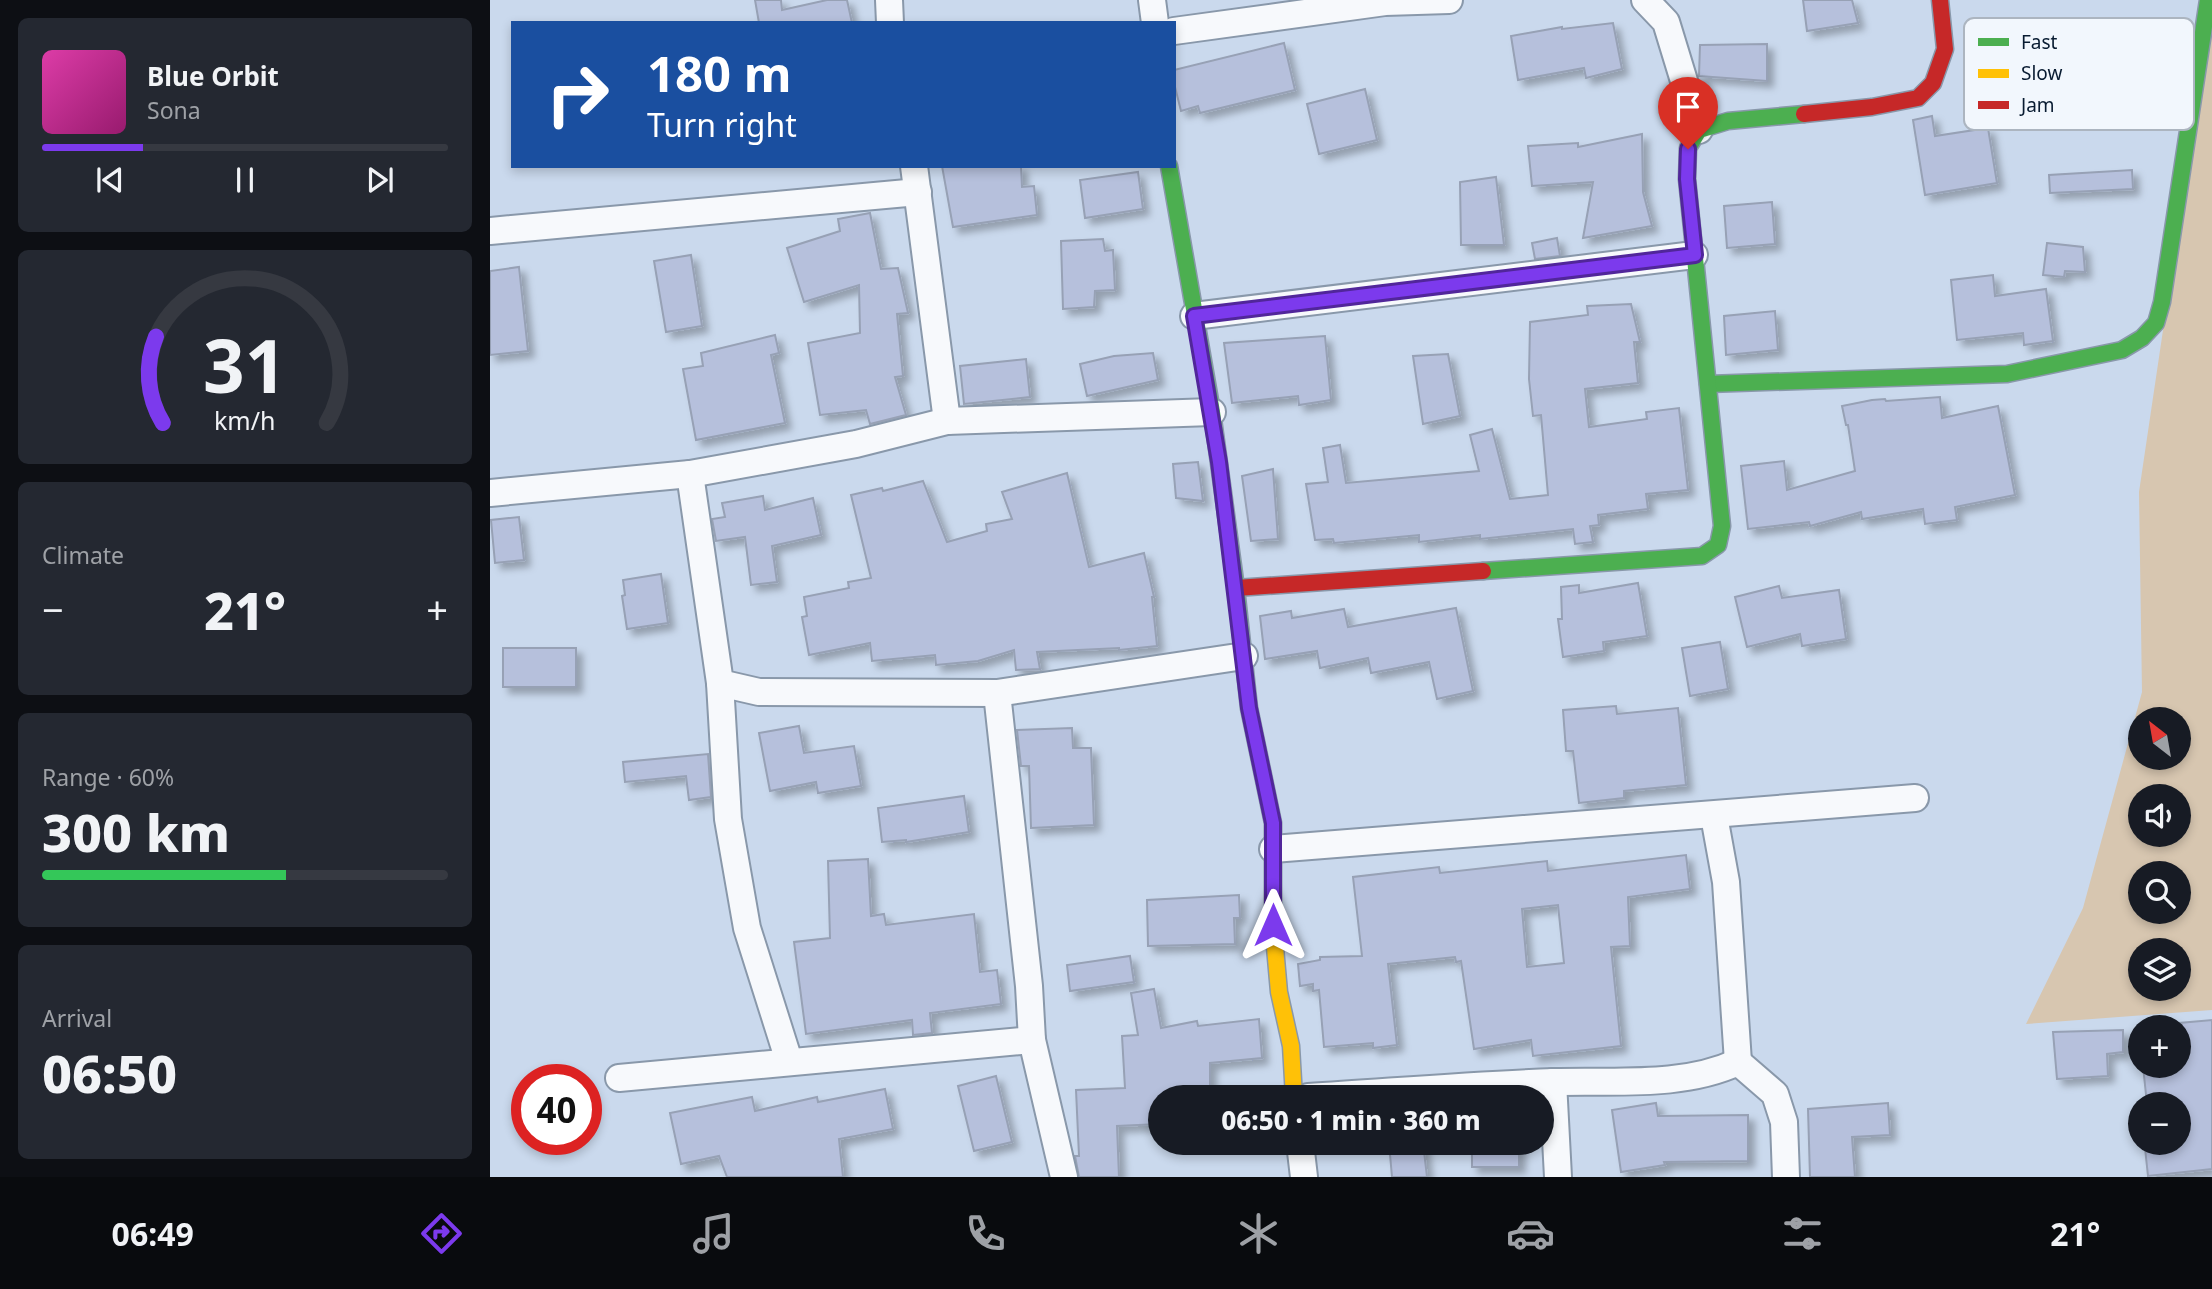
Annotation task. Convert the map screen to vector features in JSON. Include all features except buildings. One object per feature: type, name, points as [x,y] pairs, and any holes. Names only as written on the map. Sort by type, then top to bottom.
[{"type":"street","points":[[889,0],[890,21]]},
{"type":"street","points":[[1152,0],[1155,21]]},
{"type":"street","points":[[1176,31],[1385,1],[1449,0]]},
{"type":"street","points":[[1645,0],[1666,22],[1699,130]]},
{"type":"street","points":[[1236,587],[1702,556],[1718,545],[1722,526],[1687,179],[1688,149],[1699,130],[1728,121],[1872,107],[1918,98],[1933,83],[1945,49],[1940,0]]},
{"type":"street","points":[[2194,92],[2208,0]]},
{"type":"street","points":[[1708,384],[2007,374],[2123,350],[2142,338],[2156,323],[2162,302],[2188,130]]},
{"type":"street","points":[[1169,168],[1212,412],[1236,587],[1249,708],[1273,823],[1273,925],[1279,992],[1291,1046],[1293,1085]]},
{"type":"street","points":[[490,231],[916,179],[947,421]]},
{"type":"street","points":[[1194,316],[1695,255]]},
{"type":"street","points":[[490,493],[690,474],[856,444],[947,421],[1212,412]]},
{"type":"street","points":[[690,474],[720,683],[728,819],[747,928],[789,1061]]},
{"type":"street","points":[[720,683],[759,692],[997,693],[1244,656]]},
{"type":"street","points":[[997,693],[1029,985],[1032,1041],[1064,1177]]},
{"type":"street","points":[[1273,849],[1915,798]]},
{"type":"street","points":[[1714,816],[1726,882],[1738,1062],[1774,1094],[1784,1122],[1786,1177]]},
{"type":"street","points":[[619,1078],[1032,1041]]},
{"type":"street","points":[[1504,1085],[1654,1081],[1715,1073],[1738,1062]]},
{"type":"street","points":[[1553,1082],[1558,1177]]},
{"type":"street","points":[[1301,1155],[1304,1177]]},
{"type":"shaded area","points":[[2212,0],[2212,1010],[2026,1024],[2083,908],[2128,743],[2128,770],[2191,770],[2191,707],[2138,707],[2142,692],[2139,492]]},
{"type":"traffic: fast","points":[[2194,92],[2208,0]]},
{"type":"traffic: fast","points":[[1483,571],[1702,556],[1718,545],[1722,526],[1687,179],[1688,148],[1699,130],[1728,121],[1804,114]]},
{"type":"traffic: fast","points":[[1708,384],[2007,374],[2122,350],[2142,338],[2156,323],[2162,302],[2188,130]]},
{"type":"traffic: fast","points":[[1169,168],[1212,412],[1249,708],[1273,823],[1273,844]]},
{"type":"traffic: slow","points":[[1273,844],[1273,925],[1279,992],[1291,1046],[1293,1085]]},
{"type":"traffic: jam","points":[[1804,114],[1872,107],[1918,98],[1933,83],[1945,49],[1940,0]]},
{"type":"traffic: jam","points":[[1236,588],[1483,571]]},
{"type":"route","points":[[1273,925],[1273,823],[1249,708],[1236,587],[1212,412],[1194,316],[1695,255],[1687,179],[1688,149]]}]
